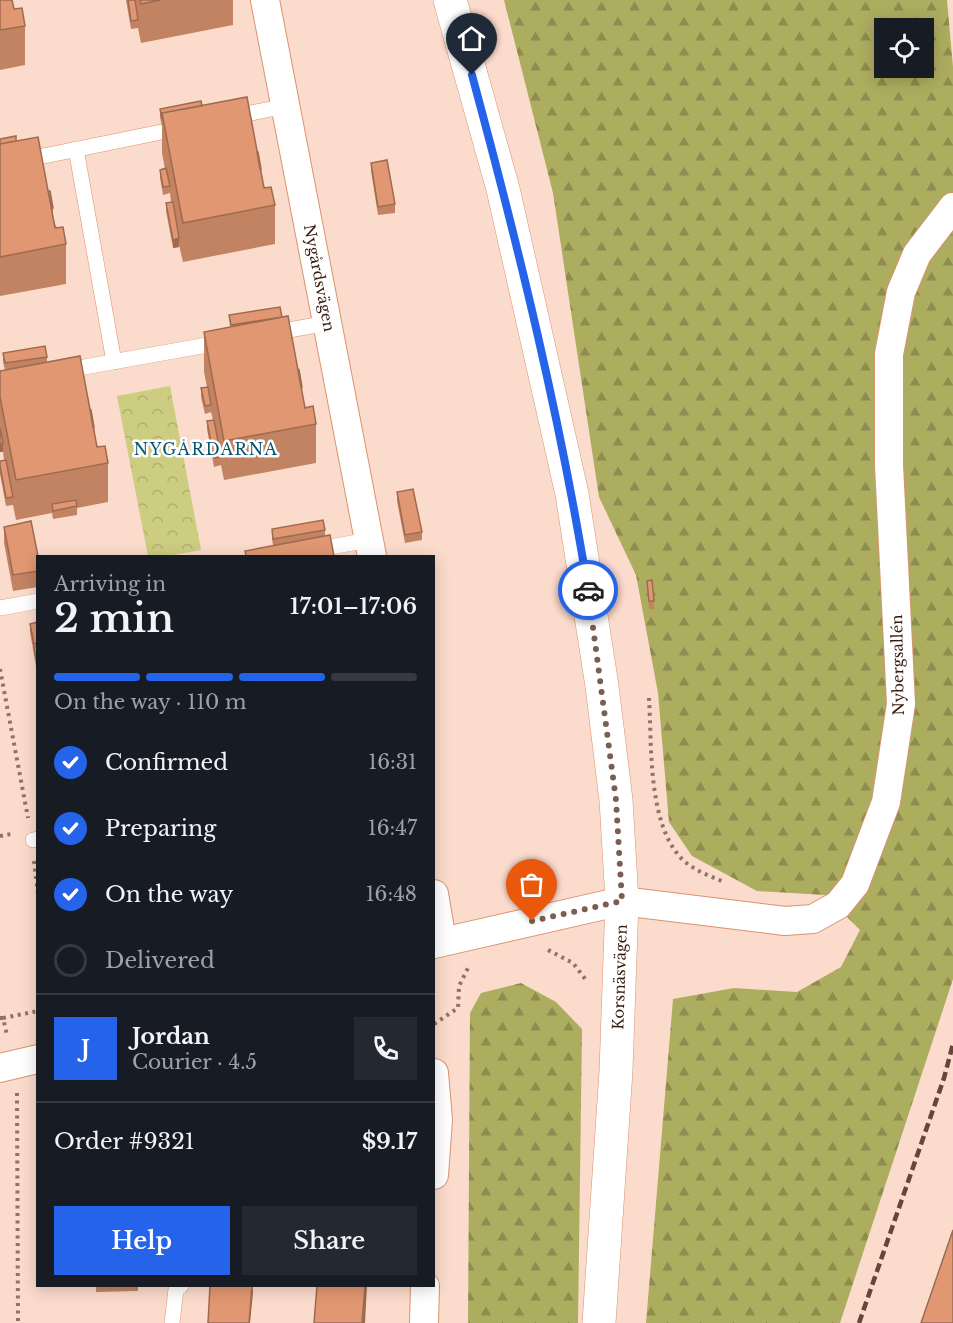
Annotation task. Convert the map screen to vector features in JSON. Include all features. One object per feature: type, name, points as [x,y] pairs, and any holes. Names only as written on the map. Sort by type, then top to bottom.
[{"type":"street","name":"Nygårdsvägen","points":[[265,0],[371,548]]},
{"type":"street","name":"Korsnäsvägen","points":[[450,0],[503,189],[572,494],[615,789],[622,901],[616,1071],[600,1323]]},
{"type":"street","name":"Nybergsallén","points":[[438,943],[622,901],[785,921],[813,919],[838,905],[855,884],[886,802],[901,704],[889,465],[889,354],[901,292],[917,254],[953,207]]},
{"type":"street","points":[[435,906],[438,943]]},
{"type":"street","points":[[435,1085],[438,1120],[435,1161]]},
{"type":"street","points":[[423,1323],[426,1287]]},
{"type":"lane","points":[[216,120],[286,106]]},
{"type":"lane","points":[[0,165],[193,125]]},
{"type":"lane","points":[[76,149],[114,362]]},
{"type":"lane","points":[[260,335],[328,323]]},
{"type":"lane","points":[[45,374],[238,339]]},
{"type":"lane","points":[[291,555],[371,548]]},
{"type":"lane","points":[[0,608],[36,601]]},
{"type":"lane","points":[[172,1323],[178,1287]]},
{"type":"path","points":[[0,669],[35,840],[36,858]]},
{"type":"path","points":[[649,698],[656,802],[662,824],[682,859],[698,871],[738,887],[734,915]]},
{"type":"path","points":[[540,948],[552,950],[573,963],[588,983]]},
{"type":"path","points":[[435,1023],[458,1008],[459,986],[469,967]]},
{"type":"path","points":[[18,1323],[17,1064],[1,1018],[36,1011]]},
{"type":"green space","points":[[504,0],[947,0],[953,67],[953,979],[840,1323],[646,1323],[673,999],[734,988],[797,992],[841,967],[860,930],[825,895],[757,891],[692,856],[669,822],[658,693],[636,575],[599,497],[553,193]]},
{"type":"green space","points":[[170,386],[201,550],[174,555],[148,555],[117,396]]},
{"type":"green space","points":[[521,983],[556,1002],[582,1029],[578,1323],[468,1323],[470,1013],[481,993]]},
{"type":"building","points":[[0,0],[12,0],[14,9],[22,8],[25,26],[0,30]]},
{"type":"building","points":[[128,0],[135,0],[138,20],[131,21]]},
{"type":"building","points":[[140,0],[160,0],[141,4]]},
{"type":"building","points":[[247,97],[264,188],[271,187],[275,205],[183,223],[162,113]]},
{"type":"building","points":[[201,101],[202,106],[162,113],[162,119],[160,109]]},
{"type":"building","points":[[16,136],[16,141],[0,144],[0,139]]},
{"type":"building","points":[[38,137],[55,228],[63,227],[66,244],[0,257],[0,144]]},
{"type":"building","points":[[387,160],[395,204],[378,207],[371,163]]},
{"type":"building","points":[[166,168],[170,186],[163,187],[160,170]]},
{"type":"building","points":[[48,191],[50,191],[53,208],[52,208]]},
{"type":"building","points":[[173,202],[179,238],[173,240],[166,203]]},
{"type":"building","points":[[280,307],[282,317],[231,325],[229,315]]},
{"type":"building","points":[[288,316],[305,408],[313,406],[316,424],[224,441],[204,332]]},
{"type":"building","points":[[45,346],[47,357],[5,363],[3,353]]},
{"type":"building","points":[[80,356],[97,447],[105,446],[108,463],[16,480],[0,397],[0,371]]},
{"type":"building","points":[[208,387],[211,405],[205,406],[201,388]]},
{"type":"building","points":[[214,420],[221,457],[214,458],[207,421]]},
{"type":"building","points":[[0,428],[3,443],[0,444]]},
{"type":"building","points":[[6,460],[13,497],[6,498],[0,461]]},
{"type":"building","points":[[413,489],[422,532],[405,535],[397,492]]},
{"type":"building","points":[[76,500],[77,506],[53,511],[52,504]]},
{"type":"building","points":[[323,520],[325,530],[273,539],[272,529]]},
{"type":"building","points":[[31,521],[38,555],[36,571],[13,575],[4,527]]},
{"type":"building","points":[[330,535],[334,555],[246,555],[245,551]]},
{"type":"building","points":[[652,580],[654,601],[649,601],[647,581]]},
{"type":"building","points":[[36,622],[36,644],[34,644],[30,624]]},
{"type":"building","points":[[953,1230],[953,1323],[921,1323]]},
{"type":"building","points":[[210,1287],[252,1287],[249,1323],[208,1323]]},
{"type":"building","points":[[317,1287],[365,1287],[362,1323],[314,1323]]},
{"type":"railway","points":[[859,1323],[944,1078],[953,1044]]},
{"type":"way so far","points":[[532,921],[622,901],[616,800],[588,590]]},
{"type":"district","name":"NYGÅRDARNA","points":[[206,449]]},
{"type":"route","points":[[472,75],[503,189],[533,317],[572,494],[588,590]]}]
